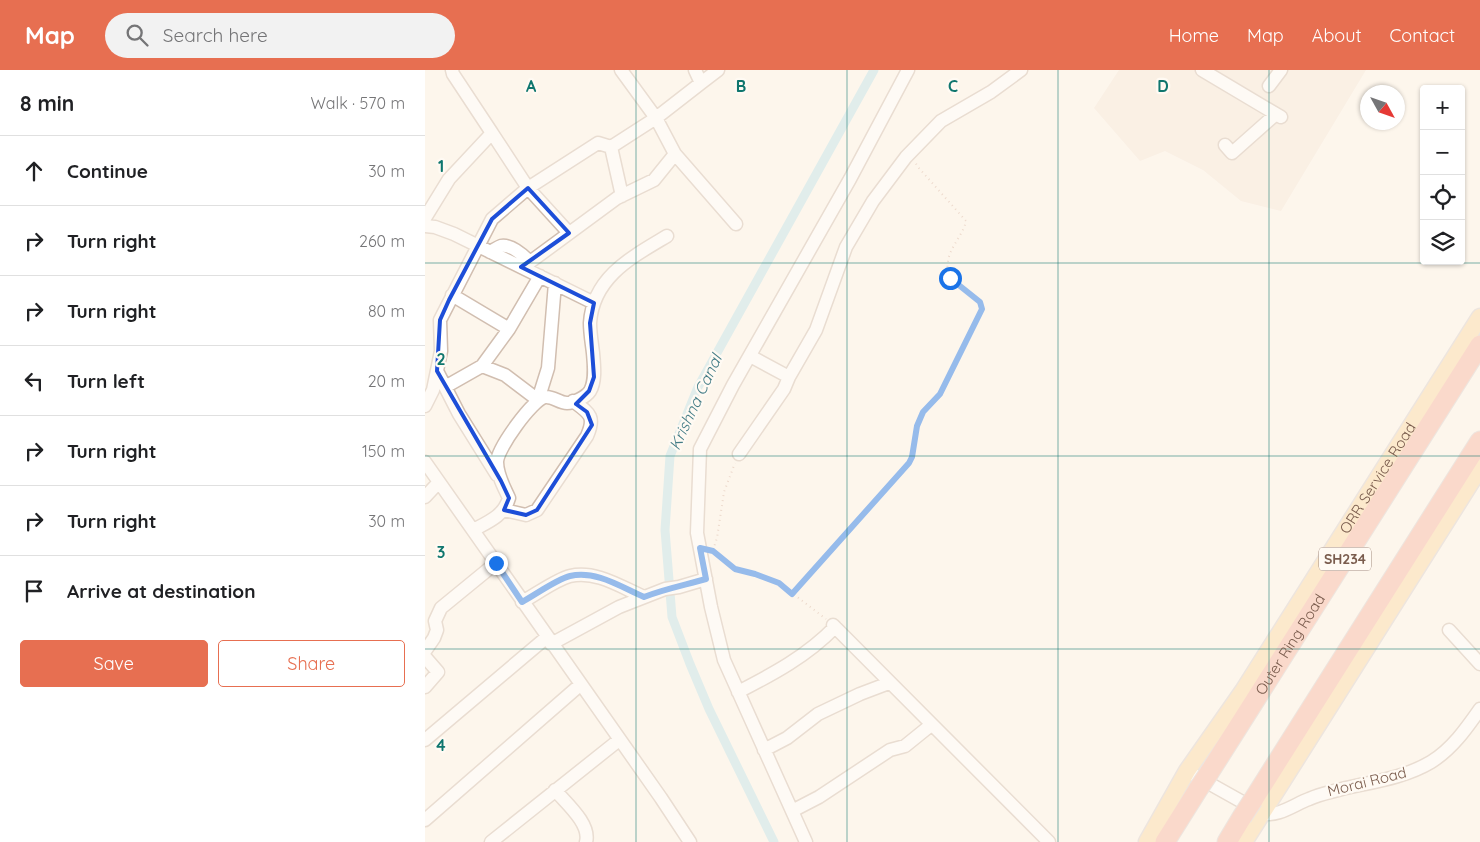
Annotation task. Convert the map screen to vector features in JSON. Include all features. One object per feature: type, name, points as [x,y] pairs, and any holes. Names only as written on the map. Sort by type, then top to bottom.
[{"type":"highway","name":"Outer Ring Road","points":[[1165,842],[1480,345]]},
{"type":"highway","points":[[1227,842],[1242,817],[1258,806],[1480,441]]},
{"type":"main road","name":"ORR Service Road","points":[[1147,842],[1187,771],[1238,699],[1480,316]]},
{"type":"main road","points":[[1244,842],[1258,806],[1480,468]]},
{"type":"street","points":[[452,70],[528,188],[569,233]]},
{"type":"street","points":[[621,70],[656,118],[675,154],[736,224]]},
{"type":"street","points":[[695,70],[701,83]]},
{"type":"street","points":[[611,148],[656,118],[718,70]]},
{"type":"street","points":[[806,842],[724,660],[697,533],[700,449],[733,385],[850,179],[908,70]]},
{"type":"street","points":[[739,454],[784,389],[816,330],[846,247],[873,201],[910,152],[941,121],[991,92],[1021,70]]},
{"type":"street","points":[[1202,70],[1278,115],[1232,153],[1225,145]]},
{"type":"street","points":[[1269,86],[1281,70]]},
{"type":"street","points":[[425,218],[449,179],[492,132]]},
{"type":"street","points":[[425,406],[433,390],[441,351],[440,320],[452,295],[484,249],[492,218],[528,188],[598,143],[611,148]]},
{"type":"street","points":[[611,148],[622,196]]},
{"type":"street","points":[[484,249],[509,246],[524,255],[529,262],[622,196],[653,180],[675,154]]},
{"type":"street","points":[[425,226],[435,227],[454,234],[594,303]]},
{"type":"street","points":[[538,400],[546,397],[555,398],[566,403],[584,397],[589,391],[594,377],[590,323],[594,303],[606,280],[627,260],[667,236]]},
{"type":"street","points":[[445,387],[482,366],[509,329],[540,276]]},
{"type":"street","points":[[501,481],[497,462],[499,452],[504,442],[538,400],[549,368],[555,283]]},
{"type":"street","points":[[452,295],[509,329]]},
{"type":"street","points":[[750,356],[789,377]]},
{"type":"street","points":[[482,366],[505,375],[538,400]]},
{"type":"street","points":[[437,371],[459,414],[501,481],[509,498],[504,510],[495,518],[473,530]]},
{"type":"street","points":[[504,510],[526,515],[537,510],[587,436],[592,425],[591,418],[587,412],[573,401]]},
{"type":"street","points":[[425,462],[690,842]]},
{"type":"street","points":[[425,497],[439,482]]},
{"type":"street","points":[[425,651],[435,638],[437,630],[435,621],[441,608],[496,563]]},
{"type":"street","points":[[522,602],[569,576],[582,574],[600,577],[644,597]]},
{"type":"street","points":[[425,740],[549,640],[665,588],[679,587],[706,579]]},
{"type":"street","points":[[738,692],[778,671],[808,652],[834,626],[1049,842]]},
{"type":"street","points":[[1449,630],[1480,664]]},
{"type":"street","points":[[425,657],[438,672],[425,687]]},
{"type":"street","points":[[763,750],[787,738],[818,714],[860,694],[889,683]]},
{"type":"street","points":[[427,815],[580,685]]},
{"type":"street","name":"Morai Road","points":[[1258,806],[1273,814],[1325,793],[1417,769],[1446,751],[1479,714]]},
{"type":"street","points":[[792,811],[819,796],[890,750],[908,744],[931,725]]},
{"type":"street","points":[[491,842],[619,740]]},
{"type":"street","points":[[1187,771],[1258,806]]},
{"type":"street","points":[[555,790],[583,823],[587,836],[585,842]]},
{"type":"path","points":[[792,594],[909,463],[912,457],[917,426],[923,412],[940,394],[982,309],[980,302],[950,278],[947,270],[948,259],[966,221],[918,167],[910,152]]},
{"type":"path","points":[[713,551],[717,538],[724,492],[739,454]]},
{"type":"path","points":[[700,548],[713,551],[735,569],[779,583],[834,626]]},
{"type":"highlighted area","points":[[528,188],[569,233],[521,267],[594,303],[590,323],[594,377],[589,391],[576,404],[587,412],[592,425],[537,510],[526,515],[504,510],[509,498],[501,481],[437,371],[440,320],[449,300],[492,219]]},
{"type":"shaded area","points":[[1119,70],[1366,70],[1281,211],[1241,201],[1203,170],[1165,151],[1140,161],[1094,108]]},
{"type":"waterway","name":"Krishna Canal","points":[[774,842],[709,709],[672,617],[665,530],[670,456],[698,387],[874,70]]},
{"type":"route","points":[[496,563],[522,602],[569,576],[582,574],[600,577],[644,597],[665,588],[679,587],[706,579],[700,548],[713,551],[735,569],[779,583],[792,594],[909,463],[912,457],[917,426],[923,412],[940,394],[982,309],[980,302],[950,278]]}]
